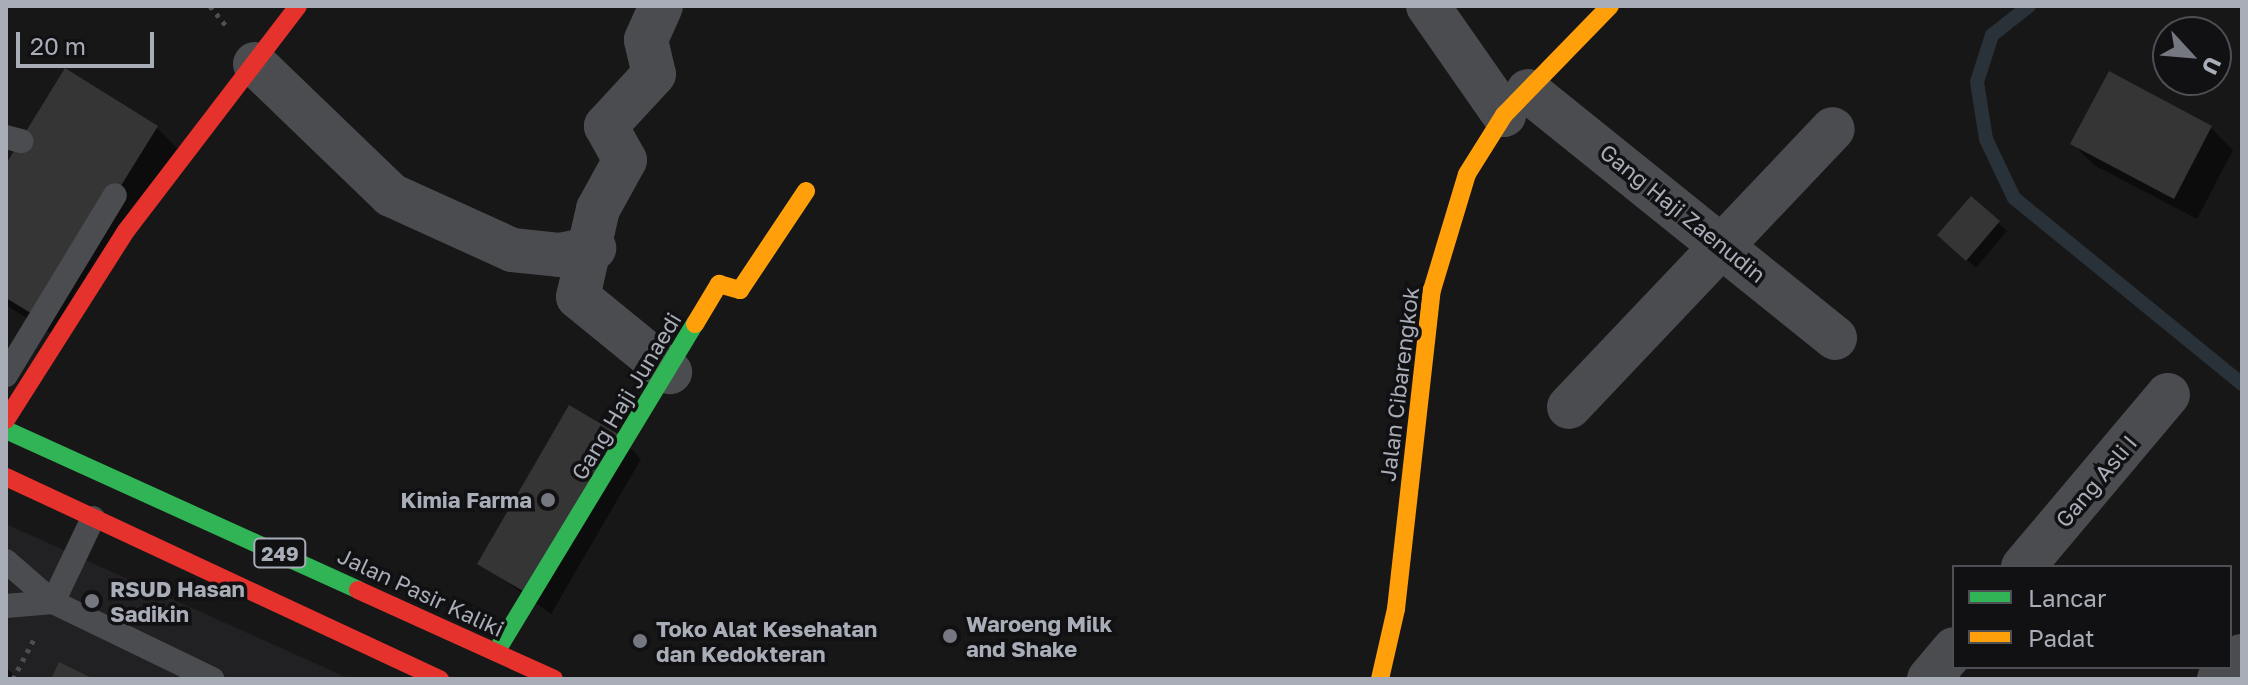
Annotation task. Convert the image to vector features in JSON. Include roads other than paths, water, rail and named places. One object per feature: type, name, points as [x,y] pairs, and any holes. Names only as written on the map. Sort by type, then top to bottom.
[{"type":"street","points":[[6,420],[126,231],[298,6]]},
{"type":"street","points":[[661,6],[646,40],[654,74],[606,126],[625,160],[598,209],[594,248],[578,297],[670,372]]},
{"type":"street","name":"Gang Haji Zaenudin","points":[[1428,6],[1516,103],[1720,243],[1835,338]]},
{"type":"street","name":"Jalan Cibarengkok","points":[[1380,679],[1396,609],[1432,290],[1467,174],[1516,103],[1610,6]]},
{"type":"street","points":[[255,64],[391,195],[512,250],[559,255],[594,248]]},
{"type":"street","points":[[1569,407],[1720,243],[1833,129]]},
{"type":"street","name":"Gang Haji Junaedi","points":[[496,652],[670,372],[719,284],[740,290],[806,191]]},
{"type":"street","name":"Gang Asli I","points":[[2025,565],[2168,395]]},
{"type":"street","name":"Jalan Pasir Kaliki","points":[[6,430],[554,679]]},
{"type":"street","name":"249","points":[[6,477],[440,679]]},
{"type":"street","points":[[1929,679],[1952,651]]},
{"type":"lane","points":[[6,375],[115,195]]},
{"type":"lane","points":[[53,602],[93,518]]},
{"type":"lane","points":[[6,561],[53,602],[212,679]]},
{"type":"lane","points":[[6,606],[53,602]]},
{"type":"waterway","points":[[2029,6],[1992,35],[1977,82],[1986,139],[2014,198],[2242,384]]},
{"type":"place","name":"Kimia Farma","points":[[548,500]]},
{"type":"place","name":"RSUD Hasan Sadikin","points":[[92,601]]},
{"type":"place","name":"Waroeng Milk and Shake","points":[[950,636]]},
{"type":"place","name":"Toko Alat Kesehatan dan Kedokteran","points":[[640,641]]}]
